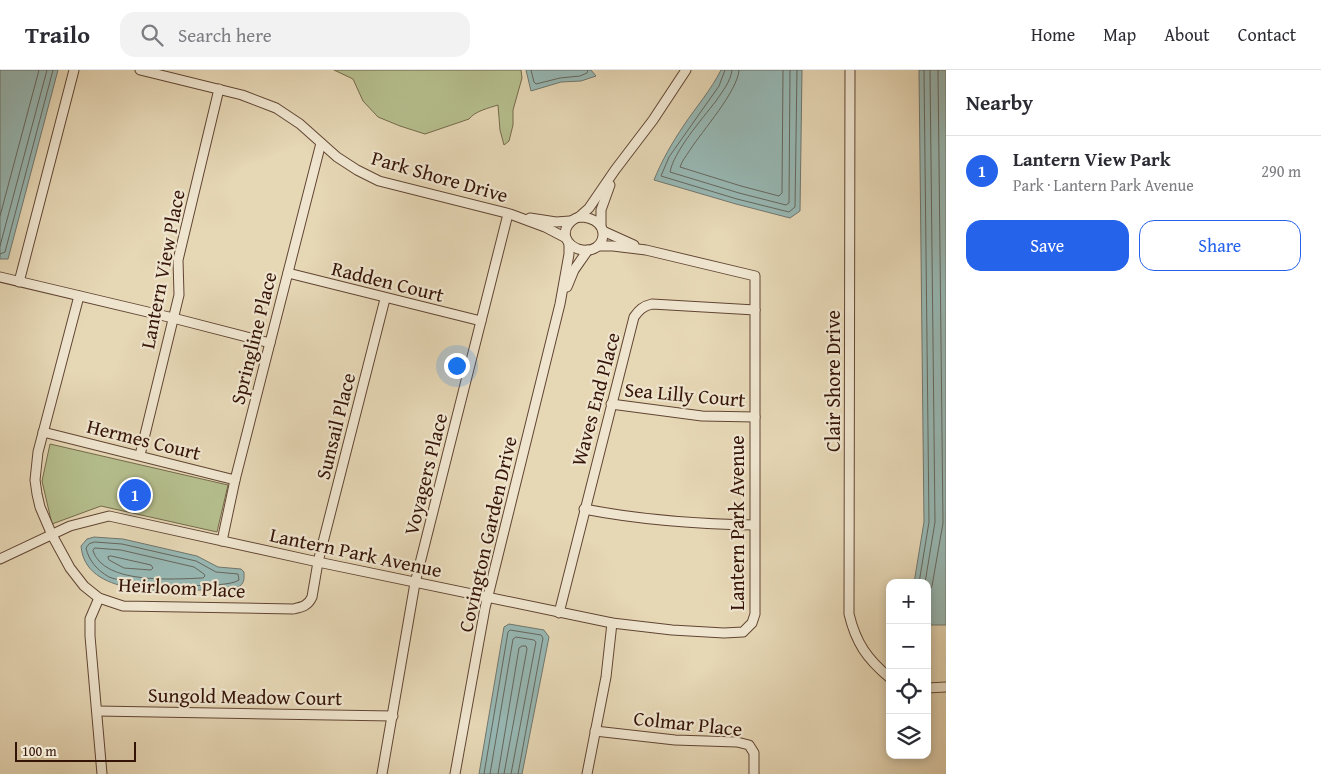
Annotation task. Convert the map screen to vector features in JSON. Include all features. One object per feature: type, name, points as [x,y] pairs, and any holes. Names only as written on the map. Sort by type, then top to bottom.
[{"type":"street","points":[[19,282],[74,70]]},
{"type":"street","name":"Park Shore Drive","points":[[140,70],[242,95],[276,108],[300,124],[337,157],[379,181],[508,214],[545,227],[568,241]]},
{"type":"street","points":[[570,221],[579,217],[589,208],[653,120],[686,70]]},
{"type":"street","name":"Clair Shore Drive","points":[[850,70],[849,614],[853,630],[861,648],[875,666],[886,675]]},
{"type":"street","name":"Lantern View Place","points":[[140,455],[179,295],[178,260],[219,89]]},
{"type":"street","name":"Springline Place","points":[[222,541],[235,480],[321,143]]},
{"type":"street","points":[[598,246],[602,241],[601,210],[615,170]]},
{"type":"street","name":"Voyagers Place","points":[[382,774],[415,583],[508,214]]},
{"type":"street","name":"Park Shore Drive","points":[[517,217],[556,222],[570,221]]},
{"type":"street","points":[[579,217],[591,219],[602,228],[646,250]]},
{"type":"street","name":"Covington Garden Drive","points":[[455,774],[488,598],[560,304],[569,254],[566,230],[570,221]]},
{"type":"street","points":[[568,241],[578,249],[588,250],[598,246],[613,246],[646,250]]},
{"type":"street","name":"Covington Garden Drive","points":[[560,304],[573,272],[588,250]]},
{"type":"street","name":"Lantern Park Avenue","points":[[0,559],[70,526],[109,516],[612,624],[672,630],[724,633],[743,632],[752,624],[755,614],[755,276],[646,250]]},
{"type":"street","name":"Radden Court","points":[[288,273],[385,299],[480,321]]},
{"type":"street","points":[[0,277],[270,343]]},
{"type":"street","name":"Heirloom Place","points":[[79,296],[38,452],[35,480],[40,507],[52,535],[70,568],[84,586],[99,598],[123,606],[293,609],[304,606],[312,597],[318,562]]},
{"type":"street","name":"Sunsail Place","points":[[318,562],[385,299]]},
{"type":"street","name":"Waves End Place","points":[[559,613],[634,317],[645,306],[662,304],[755,310]]},
{"type":"street","name":"Sea Lilly Court","points":[[612,404],[702,416],[755,417]]},
{"type":"street","name":"Hermes Court","points":[[43,432],[235,480]]},
{"type":"street","points":[[584,509],[657,520],[700,524],[754,524]]},
{"type":"street","points":[[99,598],[90,619],[90,636],[102,774]]},
{"type":"street","points":[[587,774],[606,677],[612,624]]},
{"type":"street","points":[[931,688],[946,687]]},
{"type":"street","name":"Sungold Meadow Court","points":[[97,711],[393,716]]},
{"type":"street","name":"Colmar Place","points":[[595,731],[675,740],[737,742],[749,745],[754,752],[754,774]]},
{"type":"green space","points":[[334,70],[521,70],[522,78],[513,110],[513,125],[509,141],[504,145],[500,130],[498,105],[478,112],[469,119],[425,134],[378,117],[363,101],[353,79]]},
{"type":"green space","points":[[50,444],[228,485],[217,532],[101,506],[52,524],[42,481]]},
{"type":"water","points":[[0,70],[58,70],[8,259],[0,259]]},
{"type":"water","points":[[526,70],[591,70],[596,76],[581,81],[561,82],[531,91]]},
{"type":"water","points":[[721,70],[802,70],[800,211],[790,218],[654,180],[675,138]]},
{"type":"water","points":[[919,70],[946,70],[946,625],[931,625],[931,579],[915,579],[924,522]]},
{"type":"water","points":[[94,537],[123,539],[197,556],[218,567],[241,569],[244,572],[244,578],[240,586],[222,590],[168,591],[130,588],[112,583],[97,575],[86,563],[81,546],[87,539]]},
{"type":"water","points":[[509,624],[544,630],[549,637],[522,774],[479,774],[504,627]]},
{"type":"place","name":"Lantern View Park","points":[[135,495]]}]
